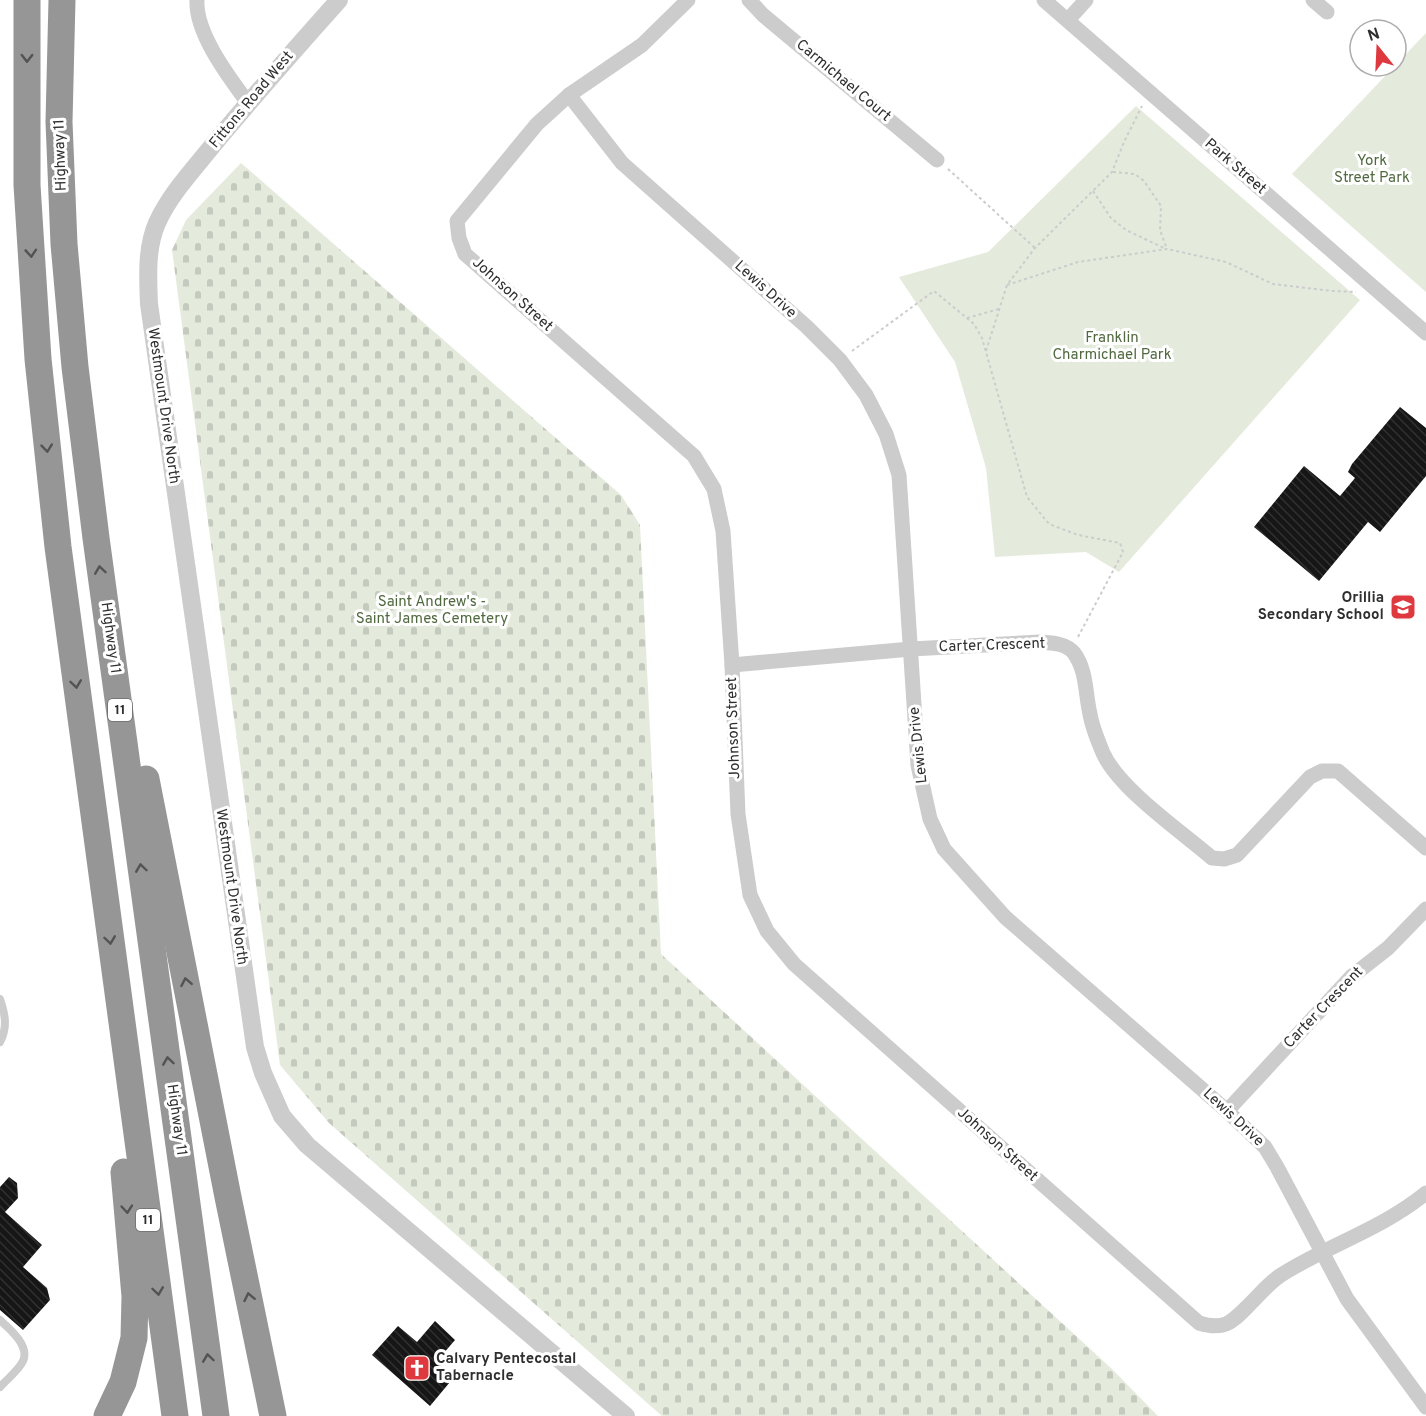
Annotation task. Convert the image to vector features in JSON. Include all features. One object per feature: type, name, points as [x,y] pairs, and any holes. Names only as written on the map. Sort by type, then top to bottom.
[{"type":"highway","name":"11","points":[[27,0],[27,185],[38,359],[58,547],[175,1416]]},
{"type":"highway","name":"Highway 11","points":[[62,0],[59,122],[64,244],[75,367],[105,604],[216,1416]]},
{"type":"highway","points":[[105,604],[127,681],[273,1416]]},
{"type":"highway","points":[[107,1416],[123,1382],[134,1338],[135,1296],[117,1085],[122,1025]]},
{"type":"street","points":[[197,0],[208,42],[225,71],[248,102]]},
{"type":"street","name":"Fittons Road West","points":[[167,203],[248,102],[339,0]]},
{"type":"street","name":"Johnson Street","points":[[688,0],[642,45],[569,95],[537,124],[457,221],[459,238],[465,254],[694,456],[714,489],[723,531],[732,665],[738,814],[750,896],[767,931],[794,963],[1199,1323],[1217,1327],[1231,1323],[1281,1275],[1376,1226],[1410,1206],[1426,1193]]},
{"type":"street","name":"Carmichael Court","points":[[749,0],[763,15],[937,160]]},
{"type":"street","name":"Park Street","points":[[1044,0],[1426,333]]},
{"type":"street","points":[[1068,21],[1086,0]]},
{"type":"street","points":[[1312,0],[1327,12]]},
{"type":"street","name":"Lewis Drive","points":[[569,95],[622,163],[807,327],[840,360],[866,395],[886,434],[899,475],[918,765],[930,819],[944,849],[1005,917],[1227,1111],[1264,1147],[1277,1167],[1347,1299],[1426,1407]]},
{"type":"street","name":"Westmount Drive North","points":[[167,203],[156,225],[150,248],[149,304],[253,1035],[263,1073],[282,1116],[307,1145],[626,1416]]},
{"type":"street","name":"Carter Crescent","points":[[732,665],[911,649],[1040,642],[1057,643],[1072,650]]},
{"type":"street","points":[[1072,650],[1085,678],[1090,715],[1104,756],[1129,789],[1212,858],[1224,859],[1237,855],[1310,777],[1322,771],[1338,771],[1426,848]]},
{"type":"street","name":"Carter Crescent","points":[[1227,1111],[1351,977],[1388,948],[1426,909]]},
{"type":"lane","points":[[0,999],[6,1022],[5,1033],[0,1042]]},
{"type":"lane","points":[[0,1320],[18,1338],[24,1355],[23,1362],[0,1387]]},
{"type":"path","points":[[986,351],[1007,285],[1035,248],[1112,172],[1149,92]]},
{"type":"path","points":[[937,160],[1035,248]]},
{"type":"path","points":[[1112,172],[1135,174],[1144,182],[1161,206],[1160,230],[1167,249]]},
{"type":"path","points":[[1093,191],[1111,218],[1126,230],[1167,249],[1226,262],[1273,284],[1332,291],[1379,292]]},
{"type":"path","points":[[1007,285],[1078,262],[1167,249]]},
{"type":"path","points":[[840,360],[934,291],[974,324],[986,351],[1027,497],[1049,524],[1078,535],[1120,543],[1123,552],[1072,650]]},
{"type":"path","points":[[967,318],[999,308]]},
{"type":"green space","name":"York Street Park","points":[[1426,33],[1426,292],[1292,174],[1383,78],[1408,78],[1408,52]]},
{"type":"green space","name":"Franklin Charmichael Park","points":[[1136,106],[1360,300],[1119,572],[1086,552],[995,557],[986,468],[955,362],[899,277],[988,252]]},
{"type":"green space","name":"Saint Andrew's - Saint James Cemetery","points":[[241,163],[621,495],[640,525],[661,954],[1112,1369],[1158,1416],[662,1416],[329,1123],[280,1065],[172,250],[186,220]]},
{"type":"building","points":[[1400,407],[1426,428],[1426,476],[1380,532],[1368,522],[1319,581],[1254,527],[1304,466],[1340,496],[1355,478],[1348,472],[1352,464]]},
{"type":"building","points":[[9,1177],[17,1183],[18,1198],[5,1212],[42,1245],[23,1267],[47,1288],[50,1300],[23,1330],[0,1310],[0,1187]]},
{"type":"building","name":"Calvary Pentecostal Tabernacle","points":[[435,1321],[455,1340],[437,1361],[455,1376],[430,1406],[372,1355],[398,1326],[417,1342]]},
{"type":"place","name":"Orillia Secondary School","points":[[1403,607]]},
{"type":"place","name":"Calvary Pentecostal Tabernacle","points":[[417,1368]]}]
